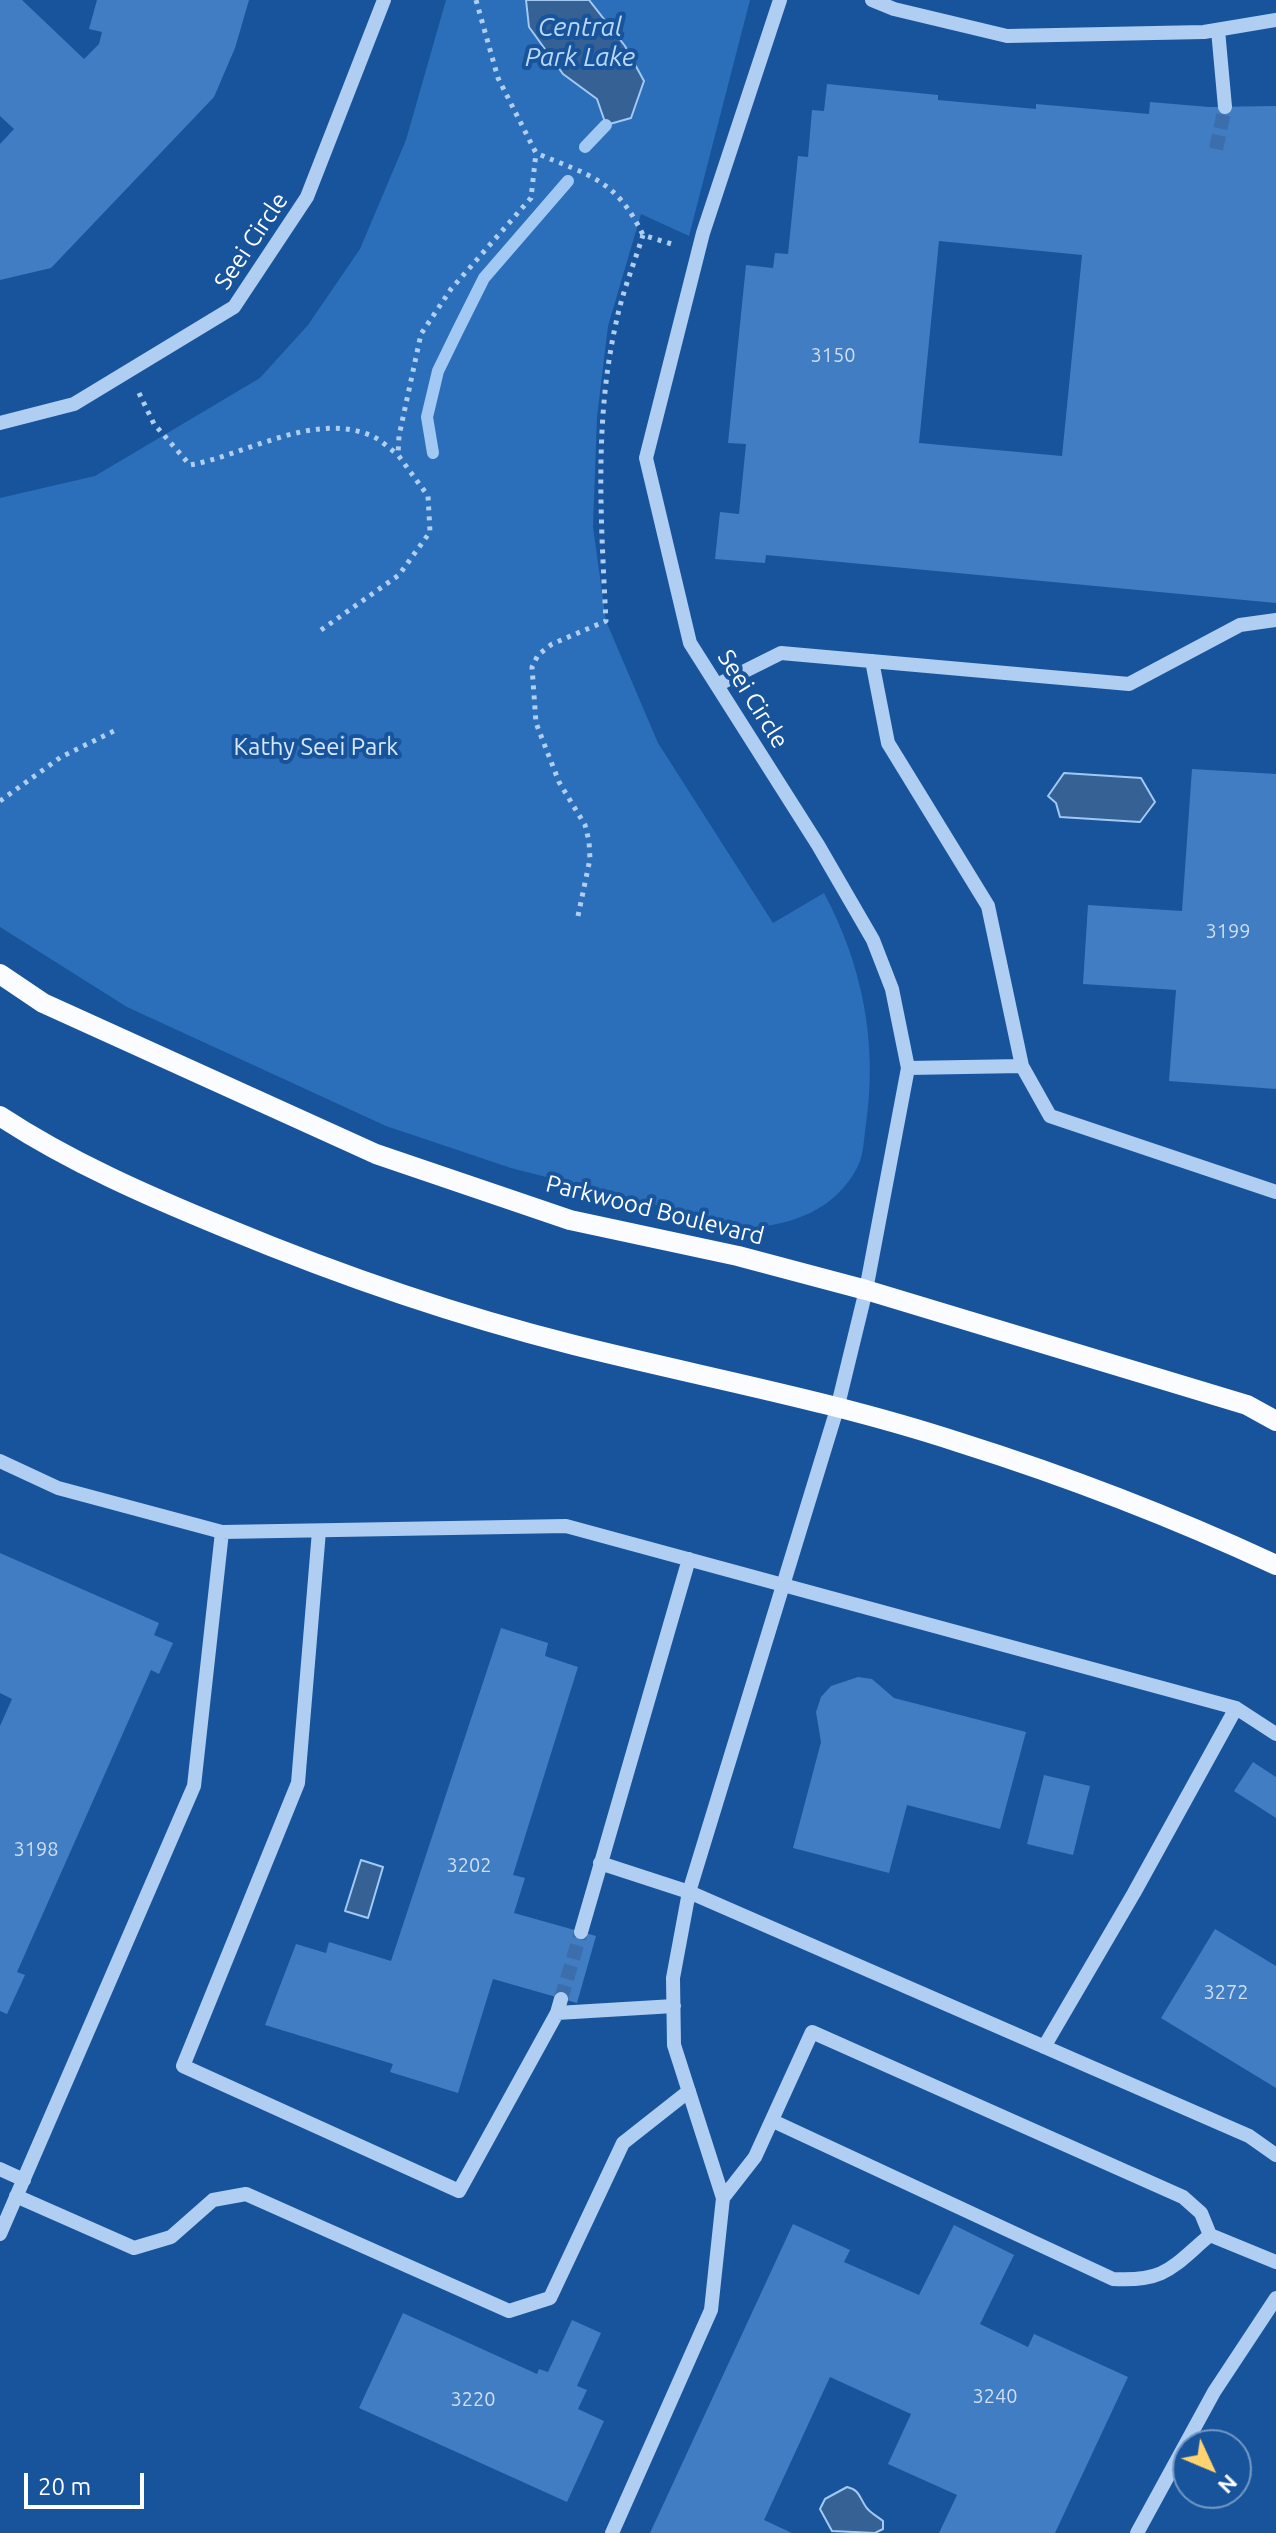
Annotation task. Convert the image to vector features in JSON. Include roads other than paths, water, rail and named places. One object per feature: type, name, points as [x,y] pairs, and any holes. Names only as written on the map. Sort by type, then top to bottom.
[{"type":"main road","name":"Parkwood Boulevard","points":[[0,974],[43,1003],[376,1154],[570,1220],[738,1256],[866,1290],[1247,1405],[1276,1421]]},
{"type":"main road","points":[[0,1116],[34,1138],[163,1202],[313,1264],[436,1306],[558,1341],[837,1409],[972,1446],[1198,1529],[1276,1565]]},
{"type":"street","name":"Seei Circle","points":[[0,423],[74,404],[234,307],[307,197],[384,0]]},
{"type":"street","name":"Seei Circle","points":[[723,2198],[674,2045],[673,1978],[689,1892],[837,1409],[866,1290],[908,1068],[892,989],[873,940],[719,684],[690,643],[646,458],[698,253],[780,0]]},
{"type":"street","points":[[872,0],[894,9],[1007,36],[1218,30],[1276,20]]},
{"type":"street","points":[[1218,30],[1225,107]]},
{"type":"street","points":[[719,684],[781,653],[1129,684],[1240,625],[1276,620]]},
{"type":"street","points":[[872,661],[888,743],[988,906],[1022,1066],[1050,1116],[1276,1192]]},
{"type":"street","points":[[908,1068],[1022,1066]]},
{"type":"street","points":[[0,1461],[58,1488],[222,1532],[566,1526],[1236,1708],[1276,1734]]},
{"type":"street","points":[[319,1531],[298,1783],[183,2066],[459,2191],[559,2006],[674,2006]]},
{"type":"street","points":[[0,2234],[194,1786],[222,1532]]},
{"type":"street","points":[[581,1932],[689,1559]]},
{"type":"street","points":[[1044,2047],[1134,1893],[1236,1708]]},
{"type":"street","points":[[600,1863],[689,1892],[1249,2136],[1276,2155]]},
{"type":"street","points":[[612,2533],[711,2310],[723,2198],[755,2157],[812,2032],[1183,2197],[1201,2213],[1210,2235],[1276,2262]]},
{"type":"street","points":[[16,2196],[134,2248],[171,2237],[213,2200],[246,2194],[509,2311],[550,2298],[623,2143],[689,2091]]},
{"type":"street","points":[[773,2121],[1113,2279],[1145,2281],[1167,2271],[1210,2235]]},
{"type":"street","points":[[0,2169],[24,2180]]},
{"type":"street","points":[[1137,2533],[1214,2392],[1276,2298]]},
{"type":"water","name":"Central Park Lake","points":[[526,0],[589,0],[625,46],[644,81],[631,118],[606,125],[597,99],[563,74],[529,27]]},
{"type":"water","points":[[1064,773],[1141,778],[1155,802],[1140,822],[1060,817],[1056,803],[1048,796]]},
{"type":"water","points":[[361,1860],[383,1867],[368,1918],[345,1911]]},
{"type":"water","points":[[847,2487],[857,2492],[867,2509],[883,2521],[883,2529],[875,2533],[832,2531],[820,2509],[825,2499]]},
{"type":"waterway","points":[[585,147],[606,125]]},
{"type":"waterway","points":[[433,453],[427,417],[438,371],[458,330],[484,278],[568,181]]},
{"type":"tunnel","points":[[1216,149],[1225,107]]},
{"type":"tunnel","points":[[561,1999],[581,1932]]},
{"type":"park label","name":"Kathy Seei Park","points":[[316,747]]}]
